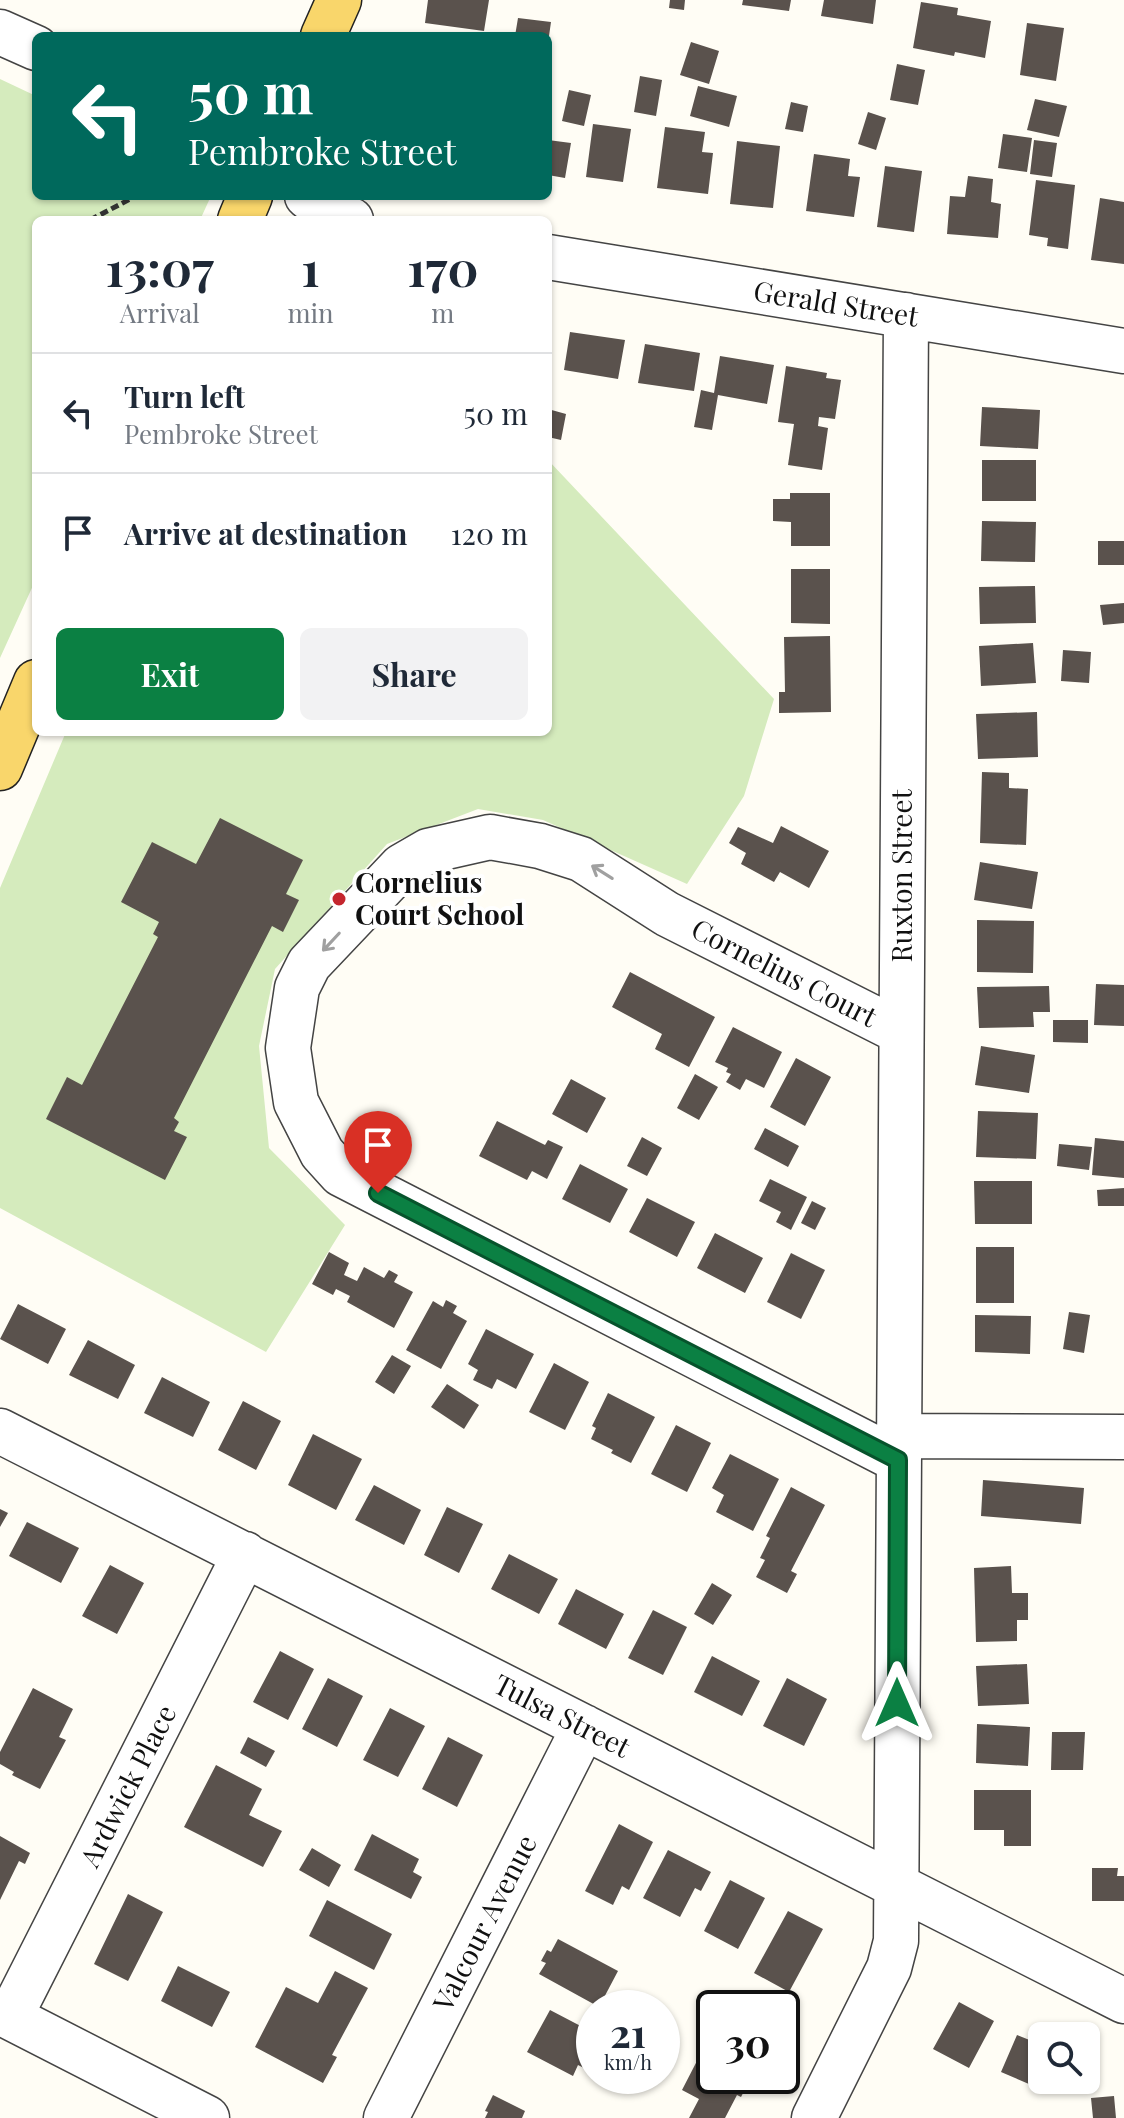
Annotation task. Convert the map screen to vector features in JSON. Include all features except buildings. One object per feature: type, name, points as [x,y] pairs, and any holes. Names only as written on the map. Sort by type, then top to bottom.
[{"type":"main road","points":[[325,32],[339,0]]},
{"type":"main road","points":[[0,768],[32,692]]},
{"type":"street","points":[[0,32],[32,46]]},
{"type":"street","points":[[312,200],[326,211],[340,216]]},
{"type":"street","name":"Gerald Street","points":[[552,258],[1124,351]]},
{"type":"street","name":"Ruxton Street","points":[[814,2118],[889,1968],[896,1941],[906,315]]},
{"type":"street","name":"Cornelius Court","points":[[898,1448],[341,1174],[322,1153],[296,1102],[288,1048],[297,988],[309,964],[402,866],[428,851],[490,837],[540,846],[581,859],[667,914],[901,1032]]},
{"type":"street","name":"Tulsa Street","points":[[0,1431],[1124,2001]]},
{"type":"street","points":[[898,1448],[1124,1437]]},
{"type":"street","name":"Ardwick Place","points":[[5,2015],[245,1554]]},
{"type":"street","name":"Valcour Avenue","points":[[386,2118],[584,1727]]},
{"type":"street","points":[[5,2015],[207,2118]]},
{"type":"path","points":[[98,216],[128,200]]},
{"type":"green space","points":[[0,79],[32,94],[32,200],[209,200],[202,216],[32,216],[32,588],[0,658]]},
{"type":"green space","name":"Cornelius Court School","points":[[552,464],[774,699],[744,796],[687,884],[543,820],[478,809],[387,844],[275,969],[259,1046],[269,1148],[345,1225],[266,1352],[0,1208],[0,888],[64,736],[552,736]]},
{"type":"place","name":"Cornelius Court School","points":[[339,899]]},
{"type":"route","points":[[378,1193],[898,1460],[897,1703]]}]
